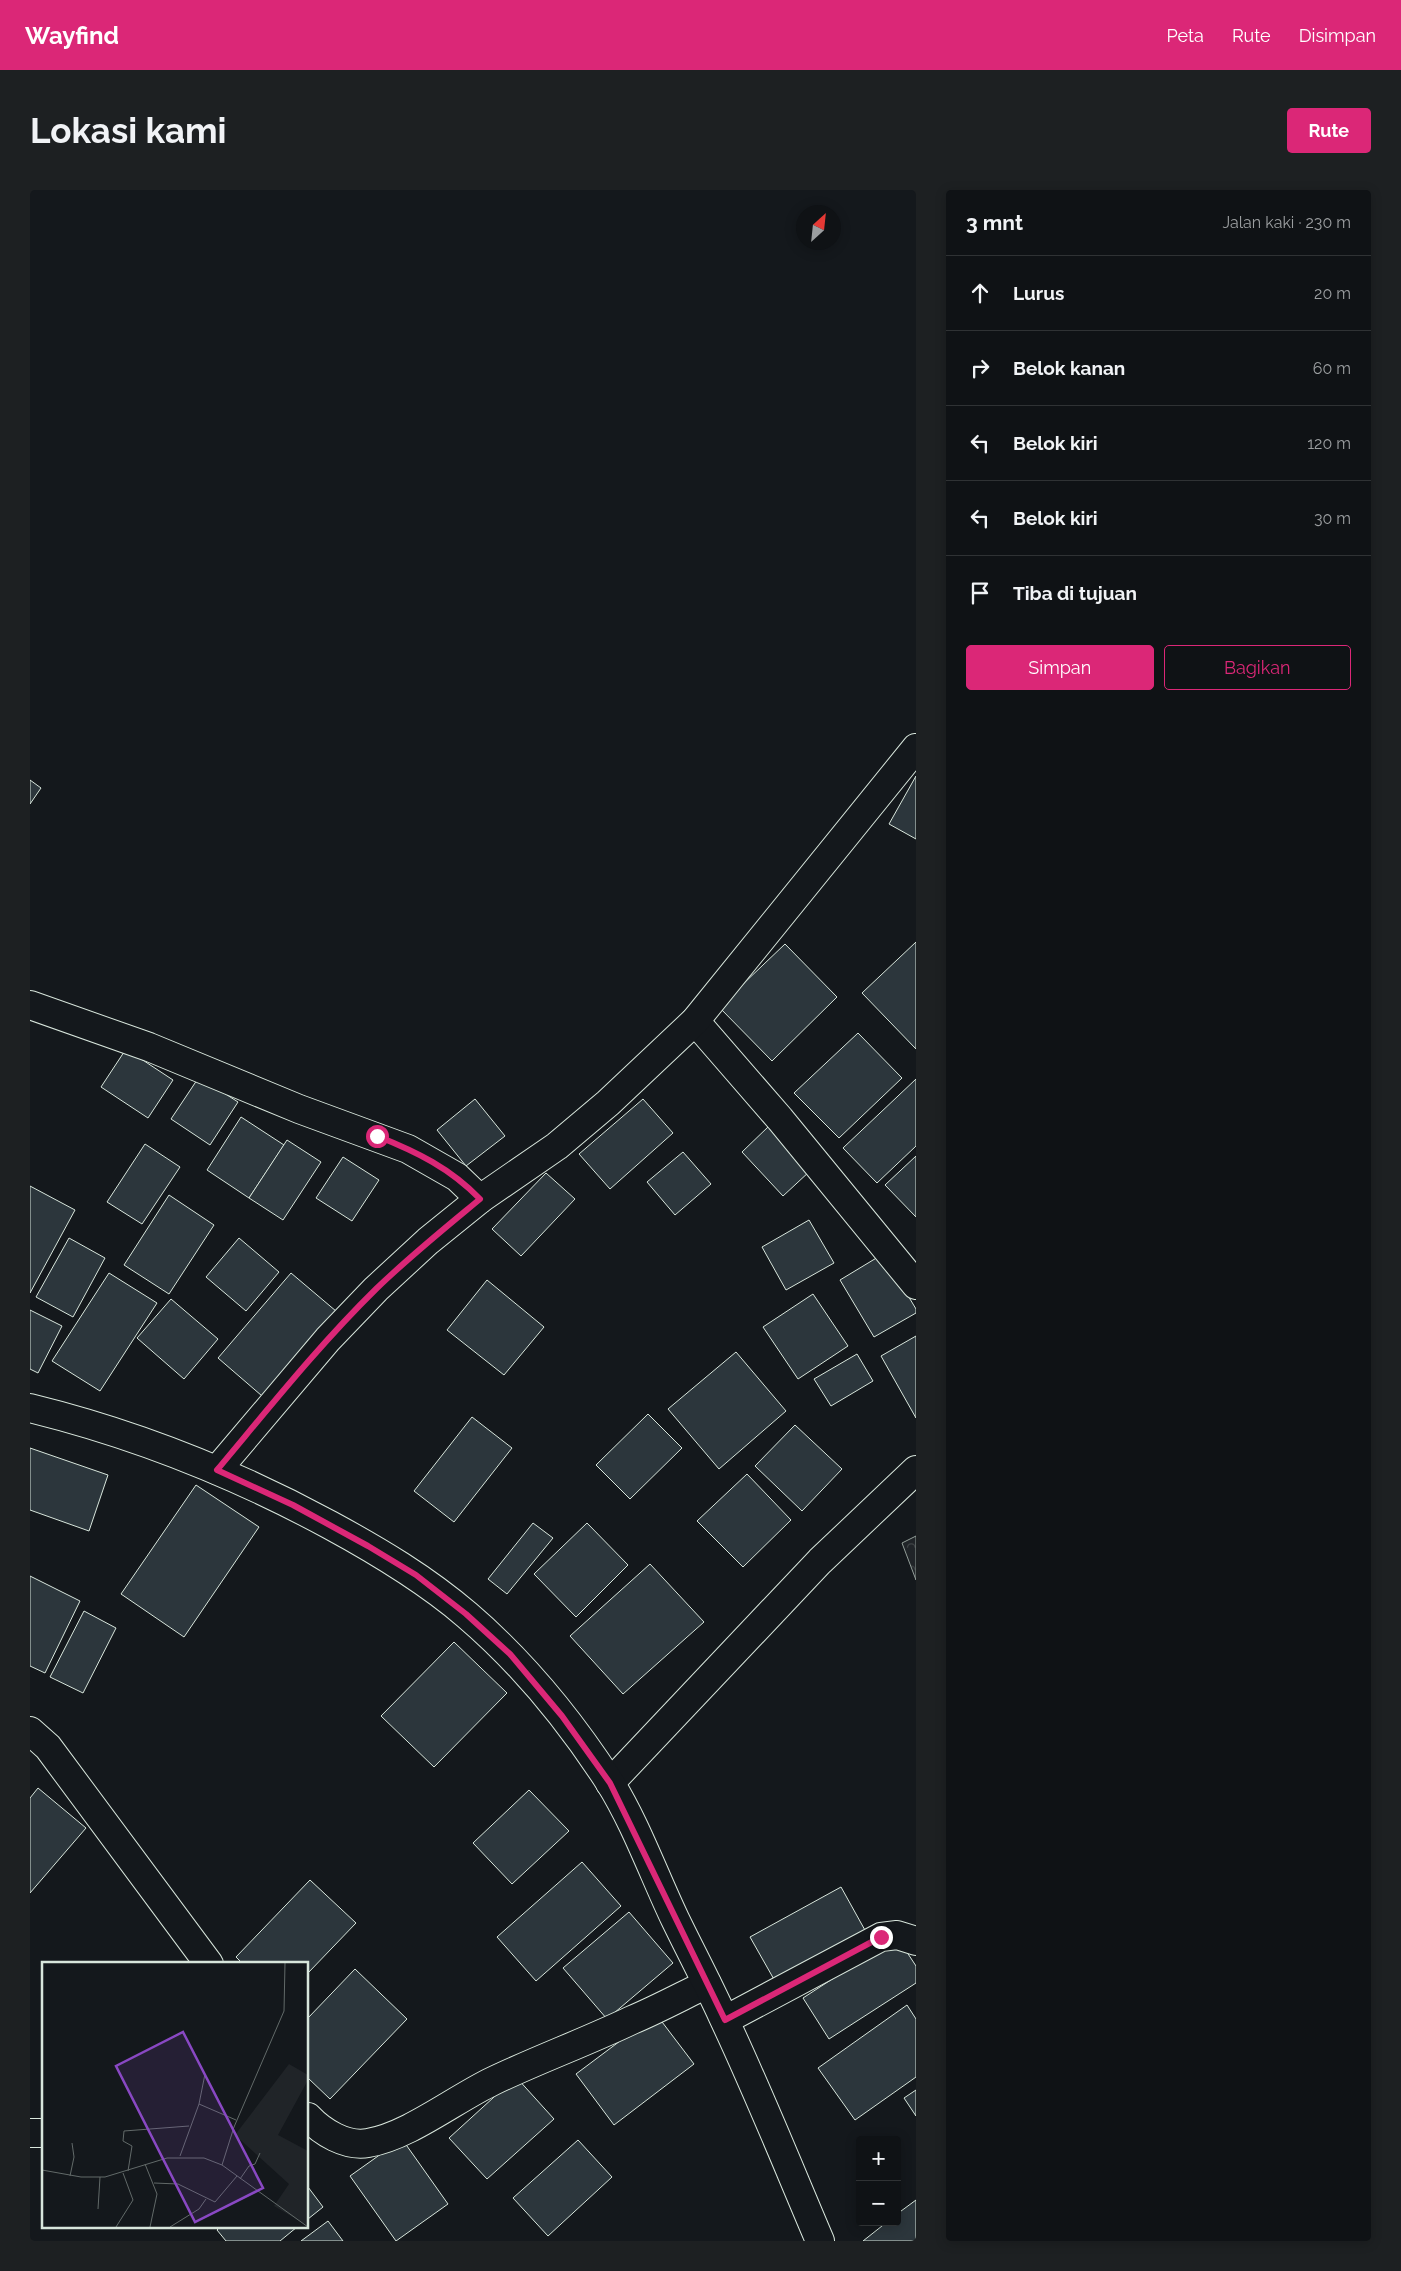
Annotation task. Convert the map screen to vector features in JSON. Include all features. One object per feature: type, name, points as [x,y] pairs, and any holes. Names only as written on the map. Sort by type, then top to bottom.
[{"type":"street","points":[[217,1470],[328,1338],[376,1289],[428,1241],[480,1199],[557,1146],[608,1103],[695,1021],[916,748]]},
{"type":"street","points":[[30,1006],[149,1047],[299,1109],[408,1149],[457,1177],[480,1199]]},
{"type":"street","points":[[695,1021],[780,1118],[916,1285]]},
{"type":"street","points":[[30,1408],[150,1442],[293,1505],[416,1575],[466,1614],[521,1668],[562,1716],[610,1783],[725,2020],[820,2241]]},
{"type":"street","points":[[610,1783],[820,1561],[916,1470]]},
{"type":"street","points":[[30,1731],[48,1747],[208,1962]]},
{"type":"street","points":[[725,2020],[881,1937],[896,1935],[916,1940]]},
{"type":"street","points":[[309,2117],[323,2130],[350,2142],[367,2143],[386,2138],[505,2075],[632,2021],[707,1984]]},
{"type":"green space","points":[[916,1536],[916,1580],[902,1543]]},
{"type":"building","points":[[916,776],[916,839],[889,824]]},
{"type":"building","points":[[30,780],[41,788],[30,804]]},
{"type":"building","points":[[916,942],[916,1049],[862,993]]},
{"type":"building","points":[[785,944],[837,997],[772,1061],[719,1007]]},
{"type":"building","points":[[858,1033],[902,1078],[839,1138],[794,1093]]},
{"type":"building","points":[[126,1049],[173,1080],[148,1118],[101,1087]]},
{"type":"building","points":[[199,1077],[238,1102],[210,1145],[171,1119]]},
{"type":"building","points":[[916,1079],[916,1146],[877,1183],[843,1148]]},
{"type":"building","points":[[475,1099],[505,1136],[466,1166],[437,1130]]},
{"type":"building","points":[[643,1099],[673,1133],[610,1189],[579,1154]]},
{"type":"building","points":[[241,1117],[284,1145],[249,1198],[207,1170]]},
{"type":"building","points":[[769,1126],[810,1171],[783,1196],[742,1152]]},
{"type":"building","points":[[287,1140],[321,1162],[283,1220],[249,1198]]},
{"type":"building","points":[[145,1144],[180,1167],[142,1224],[107,1202]]},
{"type":"building","points":[[683,1152],[711,1184],[675,1215],[647,1182]]},
{"type":"building","points":[[916,1156],[916,1217],[885,1185]]},
{"type":"building","points":[[343,1157],[379,1180],[352,1221],[316,1198]]},
{"type":"building","points":[[546,1173],[575,1199],[521,1256],[492,1229]]},
{"type":"building","points":[[30,1186],[75,1210],[30,1293]]},
{"type":"building","points":[[169,1195],[214,1225],[169,1294],[124,1265]]},
{"type":"building","points":[[809,1220],[834,1263],[786,1290],[762,1247]]},
{"type":"building","points":[[69,1238],[105,1258],[73,1317],[36,1297]]},
{"type":"building","points":[[239,1238],[279,1272],[246,1311],[206,1277]]},
{"type":"building","points":[[883,1254],[916,1309],[916,1313],[874,1337],[840,1280]]},
{"type":"building","points":[[109,1273],[157,1303],[100,1391],[52,1361]]},
{"type":"building","points":[[291,1273],[343,1317],[269,1402],[218,1358]]},
{"type":"building","points":[[487,1280],[544,1327],[504,1375],[447,1330]]},
{"type":"building","points":[[813,1294],[848,1346],[798,1379],[763,1327]]},
{"type":"building","points":[[171,1299],[218,1339],[184,1379],[137,1338]]},
{"type":"building","points":[[30,1310],[62,1326],[38,1373],[30,1369]]},
{"type":"building","points":[[916,1336],[916,1418],[881,1356]]},
{"type":"building","points":[[736,1352],[786,1411],[719,1469],[668,1409]]},
{"type":"building","points":[[857,1354],[873,1381],[831,1406],[814,1379]]},
{"type":"building","points":[[648,1414],[682,1448],[630,1499],[596,1465]]},
{"type":"building","points":[[472,1417],[512,1448],[454,1522],[414,1491]]},
{"type":"building","points":[[795,1425],[842,1469],[802,1511],[755,1466]]},
{"type":"building","points":[[30,1448],[108,1475],[89,1531],[30,1510]]},
{"type":"building","points":[[747,1474],[791,1520],[743,1567],[697,1521]]},
{"type":"building","points":[[196,1485],[259,1527],[184,1637],[121,1594]]},
{"type":"building","points":[[533,1523],[553,1538],[507,1594],[488,1579]]},
{"type":"building","points":[[587,1523],[628,1565],[576,1617],[534,1574]]},
{"type":"building","points":[[650,1564],[704,1622],[623,1694],[570,1636]]},
{"type":"building","points":[[30,1576],[80,1601],[45,1673],[30,1666]]},
{"type":"building","points":[[84,1611],[116,1628],[83,1693],[50,1677]]},
{"type":"building","points":[[454,1642],[507,1693],[434,1767],[381,1716]]},
{"type":"building","points":[[38,1788],[86,1828],[30,1893],[30,1798]]},
{"type":"building","points":[[529,1790],[569,1831],[512,1884],[473,1843]]},
{"type":"building","points":[[582,1862],[621,1906],[536,1981],[497,1937]]},
{"type":"building","points":[[310,1880],[356,1923],[309,1972],[309,1962],[241,1962],[236,1957]]},
{"type":"building","points":[[841,1887],[871,1941],[780,1990],[750,1937]]},
{"type":"building","points":[[629,1912],[673,1963],[607,2019],[563,1968]]},
{"type":"building","points":[[897,1937],[916,1966],[916,1983],[829,2039],[803,1998]]},
{"type":"building","points":[[355,1969],[407,2019],[330,2099],[309,2079],[309,2017]]},
{"type":"building","points":[[907,2005],[916,2019],[916,2077],[855,2120],[818,2068]]},
{"type":"building","points":[[656,2014],[694,2064],[614,2125],[576,2074]]},
{"type":"building","points":[[516,2077],[554,2119],[487,2179],[449,2138]]},
{"type":"building","points":[[916,2090],[916,2116],[904,2098]]},
{"type":"building","points":[[402,2139],[448,2204],[396,2241],[350,2176]]},
{"type":"building","points":[[578,2140],[612,2177],[548,2236],[513,2198]]},
{"type":"building","points":[[309,2188],[323,2207],[309,2218]]},
{"type":"building","points":[[916,2200],[916,2241],[863,2241],[882,2226],[901,2226],[901,2211]]},
{"type":"building","points":[[328,2221],[343,2241],[301,2241]]},
{"type":"building","points":[[219,2228],[296,2228],[280,2241],[226,2241],[217,2230]]},
{"type":"route","points":[[377,1136],[408,1149],[443,1168],[457,1177],[480,1199],[428,1241],[376,1289],[328,1338],[217,1470],[293,1505],[416,1575],[466,1614],[510,1654],[562,1716],[610,1783],[725,2020],[881,1937]]}]
